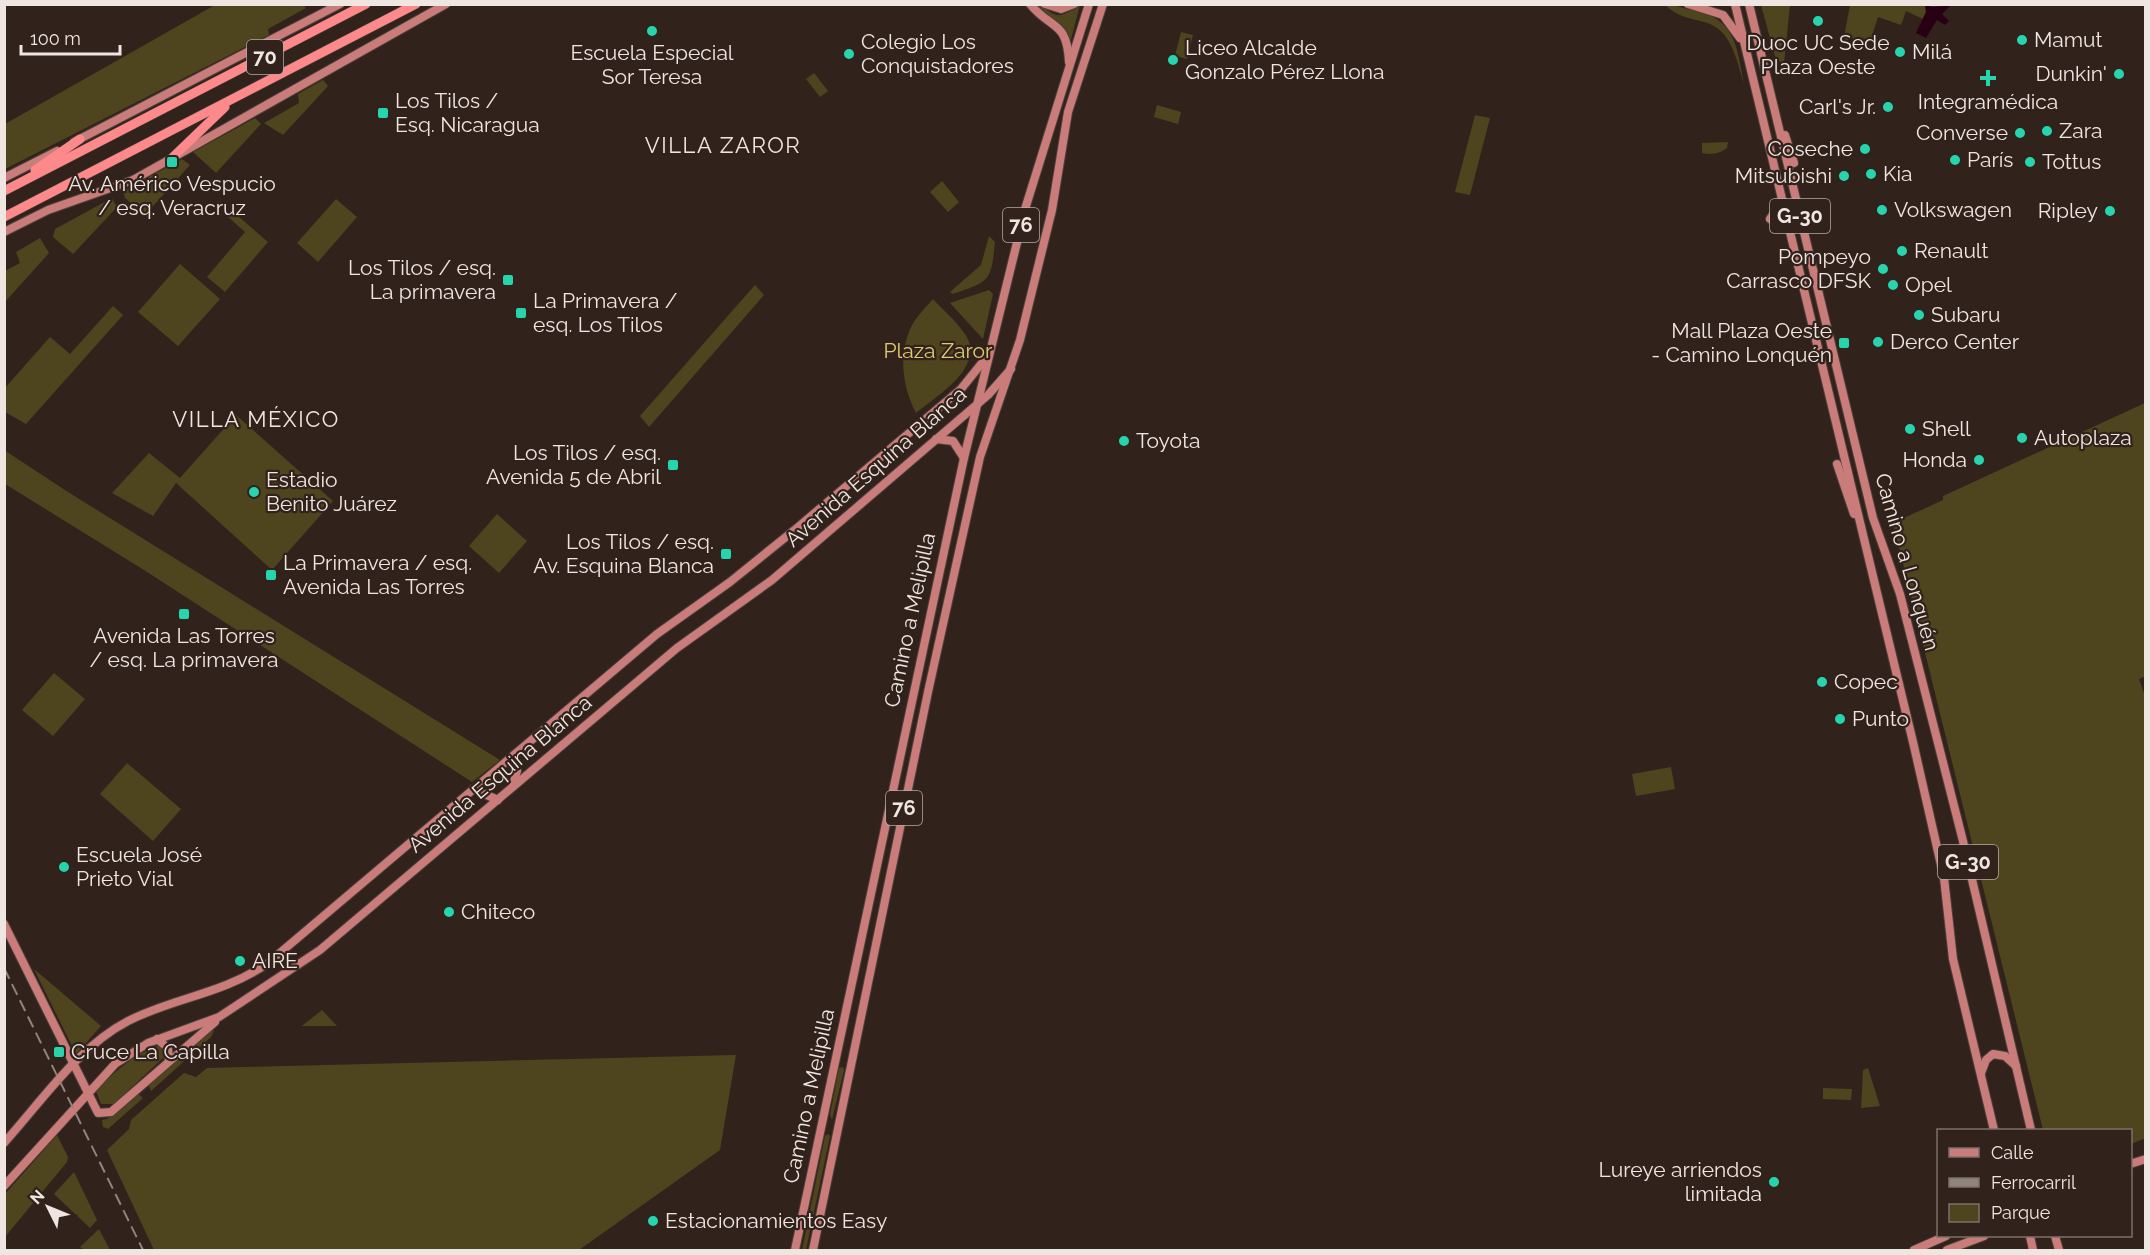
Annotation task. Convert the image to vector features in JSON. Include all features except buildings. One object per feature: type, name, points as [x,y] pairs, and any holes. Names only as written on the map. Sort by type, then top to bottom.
[{"type":"highway","name":"70","points":[[8,190],[366,4]]},
{"type":"highway","name":"70","points":[[4,218],[416,4]]},
{"type":"highway","points":[[173,157],[241,94]]},
{"type":"highway","points":[[8,190],[80,139]]},
{"type":"main road","points":[[4,178],[340,4]]},
{"type":"main road","points":[[4,232],[48,210],[123,185],[446,4]]},
{"type":"main road","points":[[1030,4],[1062,32],[1068,45],[1069,71]]},
{"type":"main road","points":[[1045,4],[1061,9],[1074,4]]},
{"type":"main road","name":"Camino a Melipilla","points":[[795,1251],[964,458],[1026,206],[1089,4]]},
{"type":"main road","name":"Camino a Melipilla","points":[[813,1251],[975,479],[988,430],[1011,369],[1045,244],[1068,112],[1098,16],[1105,4]]},
{"type":"main road","points":[[1688,4],[1723,15],[1733,26],[1746,51]]},
{"type":"main road","name":"Camino a Lonquén","points":[[1735,4],[1944,878],[1951,949],[1994,1129]]},
{"type":"main road","name":"Camino a Lonquén","points":[[1749,4],[1873,518],[1900,594],[1962,837],[2031,1129]]},
{"type":"main road","points":[[1773,105],[1794,163]]},
{"type":"main road","points":[[1770,219],[1782,201]]},
{"type":"main road","name":"Avenida Esquina Blanca","points":[[4,1143],[73,1066],[98,1041],[121,1025],[144,1014],[226,987],[252,974],[657,634],[747,570],[842,490],[968,383],[989,352]]},
{"type":"main road","name":"Avenida Esquina Blanca","points":[[4,1186],[87,1092],[123,1057],[157,1039],[219,1017],[320,950],[677,648],[772,580],[977,405],[1011,369]]},
{"type":"main road","points":[[936,439],[953,441],[964,458]]},
{"type":"main road","points":[[1837,464],[1848,500],[1862,530]]},
{"type":"main road","points":[[508,760],[517,771],[512,788]]},
{"type":"main road","points":[[473,789],[498,800]]},
{"type":"main road","points":[[4,924],[96,1111],[106,1114],[219,1017]]},
{"type":"main road","points":[[157,1039],[168,1048],[169,1061]]},
{"type":"main road","points":[[1981,1076],[1986,1060],[1993,1054],[2001,1055],[2016,1066]]},
{"type":"main road","points":[[820,1127],[829,1126],[837,1130]]},
{"type":"main road","points":[[1914,1251],[1944,1237]]},
{"type":"main road","points":[[1947,1251],[1982,1237]]},
{"type":"green space","points":[[1925,4],[1926,12],[1923,19],[1906,11],[1901,25],[1878,17],[1871,39],[1853,38],[1843,42],[1850,5]]},
{"type":"green space","points":[[215,5],[303,5],[306,8],[268,29],[269,35],[5,169],[5,124]]},
{"type":"green space","points":[[1033,5],[1056,15],[1062,15],[1080,5],[1070,43],[1065,30]]},
{"type":"green space","points":[[1665,5],[1707,14],[1726,27],[1736,46],[1744,83],[1732,46],[1721,31],[1704,22],[1678,14]]},
{"type":"green space","points":[[1761,5],[1790,5],[1784,63],[1776,60]]},
{"type":"green space","points":[[1181,32],[1193,35],[1187,59],[1175,56]]},
{"type":"green space","points":[[814,73],[828,91],[820,97],[806,79]]},
{"type":"green space","points":[[323,80],[328,86],[283,135],[264,123],[299,103],[298,94]]},
{"type":"green space","points":[[1157,105],[1181,112],[1178,124],[1154,117]]},
{"type":"green space","points":[[1475,115],[1490,118],[1470,195],[1455,192]]},
{"type":"green space","points":[[255,118],[261,124],[216,173],[193,152]]},
{"type":"green space","points":[[1728,142],[1727,148],[1721,152],[1702,153],[1702,143]]},
{"type":"green space","points":[[182,159],[190,165],[145,215],[125,198],[123,191]]},
{"type":"green space","points":[[942,181],[959,202],[948,212],[930,192]]},
{"type":"green space","points":[[112,198],[117,207],[73,254],[53,237],[55,229]]},
{"type":"green space","points":[[336,199],[357,217],[318,262],[297,243]]},
{"type":"green space","points":[[231,210],[268,242],[225,292],[207,277],[245,232],[227,216]]},
{"type":"green space","points":[[989,236],[995,242],[990,273],[975,286],[953,294],[950,292],[981,265]]},
{"type":"green space","points":[[40,238],[49,253],[5,302],[5,271],[20,263],[16,252]]},
{"type":"green space","points":[[180,264],[220,299],[178,346],[138,312]]},
{"type":"green space","points":[[755,285],[764,295],[649,427],[640,416]]},
{"type":"green space","points":[[989,290],[993,294],[983,339],[950,303]]},
{"type":"green space","name":"Plaza Zaror","points":[[933,299],[965,334],[970,346],[970,357],[965,369],[957,379],[916,413],[905,381],[903,358],[912,325]]},
{"type":"green space","points":[[113,306],[123,315],[26,424],[5,412],[5,388],[50,337],[70,354]]},
{"type":"green space","points":[[2145,403],[2146,676],[2139,679],[2146,699],[2146,1138],[2132,1144],[2132,1129],[2043,1129],[1893,523],[1943,500],[1943,496]]},
{"type":"green space","name":"Estadio Benito Juárez","points":[[236,415],[333,501],[272,570],[176,483],[153,516],[112,493],[149,453],[180,478]]},
{"type":"green space","points":[[4,450],[500,760],[472,782],[144,570],[5,484]]},
{"type":"green space","points":[[497,514],[527,541],[499,573],[469,546]]},
{"type":"green space","points":[[54,673],[85,699],[53,736],[22,710]]},
{"type":"green space","points":[[127,763],[181,809],[153,841],[100,794]]},
{"type":"green space","points":[[1671,767],[1675,789],[1636,796],[1632,774]]},
{"type":"green space","points":[[34,969],[101,1026],[76,1054]]},
{"type":"green space","points":[[322,1010],[337,1026],[302,1026]]},
{"type":"green space","points":[[210,1028],[214,1031],[211,1037],[151,1091],[148,1083]]},
{"type":"green space","points":[[157,1046],[162,1046],[166,1054],[163,1058],[114,1104],[101,1104],[96,1091],[124,1065]]},
{"type":"green space","points":[[736,1055],[720,1150],[579,1250],[154,1250],[107,1150],[129,1129],[131,1120],[184,1073],[196,1077],[207,1068]]},
{"type":"green space","points":[[843,1067],[832,1120],[830,1115],[839,1068]]},
{"type":"green space","points":[[1868,1068],[1880,1106],[1861,1108],[1863,1070]]},
{"type":"green space","points":[[1823,1088],[1852,1089],[1851,1100],[1823,1099]]},
{"type":"green space","points":[[137,1093],[143,1098],[108,1129],[103,1127],[102,1120],[107,1119]]},
{"type":"green space","points":[[828,1134],[830,1136],[806,1250],[802,1250],[825,1136]]},
{"type":"green space","points":[[57,1135],[68,1157],[67,1162],[5,1237],[5,1194]]},
{"type":"green space","points":[[74,1172],[97,1220],[90,1228],[54,1194]]},
{"type":"green space","points":[[99,1229],[110,1250],[84,1250],[80,1247]]},
{"type":"shaded area","points":[[1925,5],[1933,7],[1951,5],[1942,14],[1949,21],[1945,25],[1937,20],[1926,38],[1916,33],[1926,12]]},
{"type":"railway","points":[[4,968],[143,1250]]},
{"type":"place","name":"Duoc UC Sede Plaza Oeste","points":[[1818,21]]},
{"type":"place","name":"Escuela Especial Sor Teresa","points":[[652,31]]},
{"type":"place","name":"Mamut","points":[[2022,40]]},
{"type":"place","name":"Milá","points":[[1900,52]]},
{"type":"place","name":"Colegio Los Conquistadores","points":[[849,54]]},
{"type":"place","name":"Liceo Alcalde Gonzalo Pérez Llona","points":[[1173,60]]},
{"type":"place","name":"Dunkin'","points":[[2119,74]]},
{"type":"place","name":"Integramédica","points":[[1988,78]]},
{"type":"place","name":"Carl's Jr.","points":[[1888,107]]},
{"type":"place","name":"Los Tilos / Esq. Nicaragua","points":[[383,113]]},
{"type":"place","name":"Zara","points":[[2047,131]]},
{"type":"place","name":"Converse","points":[[2020,133]]},
{"type":"place","name":"Coseche","points":[[1865,149]]},
{"type":"place","name":"París","points":[[1955,160]]},
{"type":"place","name":"Av. Américo Vespucio / esq. Veracruz","points":[[172,162]]},
{"type":"place","name":"Tottus","points":[[2030,162]]},
{"type":"place","name":"Kia","points":[[1871,174]]},
{"type":"place","name":"Mitsubishi","points":[[1844,176]]},
{"type":"place","name":"Volkswagen","points":[[1882,210]]},
{"type":"place","name":"Ripley","points":[[2110,211]]},
{"type":"place","name":"Renault","points":[[1902,251]]},
{"type":"place","name":"Pompeyo Carrasco DFSK","points":[[1883,269]]},
{"type":"place","name":"Los Tilos / esq. La primavera","points":[[508,280]]},
{"type":"place","name":"Opel","points":[[1893,285]]},
{"type":"place","name":"La Primavera / esq. Los Tilos","points":[[521,313]]},
{"type":"place","name":"Subaru","points":[[1919,315]]},
{"type":"place","name":"Derco Center","points":[[1878,342]]},
{"type":"place","name":"Mall Plaza Oeste - Camino Lonquén","points":[[1844,343]]},
{"type":"place","name":"Shell","points":[[1910,429]]},
{"type":"place","name":"Autoplaza","points":[[2022,438]]},
{"type":"place","name":"Toyota","points":[[1124,441]]},
{"type":"place","name":"Honda","points":[[1979,460]]},
{"type":"place","name":"Los Tilos / esq. Avenida 5 de Abril","points":[[673,465]]},
{"type":"place","name":"Estadio Benito Juárez","points":[[254,492]]},
{"type":"place","name":"Los Tilos / esq. Av. Esquina Blanca","points":[[726,554]]},
{"type":"place","name":"La Primavera / esq. Avenida Las Torres","points":[[271,575]]},
{"type":"place","name":"Avenida Las Torres / esq. La primavera","points":[[184,614]]},
{"type":"place","name":"Copec","points":[[1822,682]]},
{"type":"place","name":"Punto","points":[[1840,719]]},
{"type":"place","name":"Escuela José Prieto Vial","points":[[64,867]]},
{"type":"place","name":"Chiteco","points":[[449,912]]},
{"type":"place","name":"AIRE","points":[[240,961]]},
{"type":"place","name":"Cruce La Capilla","points":[[59,1052]]},
{"type":"place","name":"Lureye arriendos limitada","points":[[1774,1182]]},
{"type":"place","name":"Estacionamientos Easy","points":[[653,1221]]},
{"type":"district","name":"VILLA ZAROR","points":[[723,145]]},
{"type":"district","name":"VILLA MÉXICO","points":[[256,419]]}]
